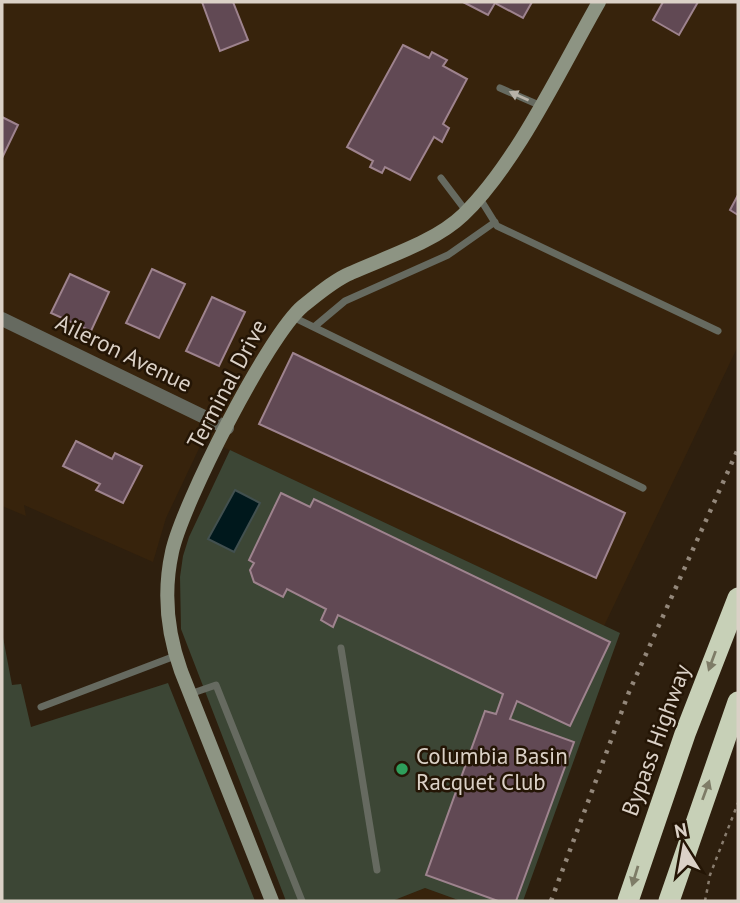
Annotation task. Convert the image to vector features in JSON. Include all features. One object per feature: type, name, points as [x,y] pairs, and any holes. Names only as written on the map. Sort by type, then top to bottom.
[{"type":"highway","name":"Bypass Highway","points":[[628,901],[685,734],[738,598]]},
{"type":"highway","points":[[668,901],[738,702]]},
{"type":"street","name":"Terminal Drive","points":[[272,901],[175,656],[167,617],[167,584],[172,550],[184,516],[274,340],[292,317],[347,274],[404,251],[466,211],[498,177],[599,2]]},
{"type":"street","name":"Aileron Avenue","points":[[2,319],[227,428]]},
{"type":"lane","points":[[500,88],[539,105]]},
{"type":"lane","points":[[441,178],[466,211]]},
{"type":"lane","points":[[479,197],[495,222],[718,331]]},
{"type":"lane","points":[[314,327],[345,302],[447,255],[495,222]]},
{"type":"lane","points":[[292,317],[643,488]]},
{"type":"lane","points":[[341,648],[377,870]]},
{"type":"lane","points":[[41,706],[175,656]]},
{"type":"lane","points":[[190,694],[216,685],[302,901]]},
{"type":"path","points":[[705,901],[710,875],[738,803]]},
{"type":"shaded area","points":[[2,2],[738,2],[738,346],[604,626],[204,438],[166,518],[153,562],[24,505],[26,516],[2,506]]},
{"type":"shaded area","points":[[425,888],[461,901],[392,901]]},
{"type":"green space","name":"Columbia Basin Racquet Club","points":[[230,450],[620,633],[523,901],[461,901],[425,888],[392,901],[286,901],[181,629],[180,577],[183,556],[189,537]]},
{"type":"green space","points":[[2,632],[12,685],[21,684],[31,727],[168,683],[255,901],[2,901]]},
{"type":"water","points":[[235,490],[260,503],[234,552],[208,539]]},
{"type":"building","points":[[202,2],[233,2],[248,40],[220,51]]},
{"type":"building","points":[[463,2],[532,2],[523,18],[495,3],[488,15]]},
{"type":"building","points":[[663,2],[698,2],[679,35],[653,20]]},
{"type":"building","points":[[403,45],[429,58],[432,52],[447,60],[443,66],[467,79],[443,124],[449,128],[442,142],[434,137],[410,180],[385,167],[382,173],[370,167],[373,161],[347,147]]},
{"type":"building","points":[[2,117],[18,125],[2,158]]},
{"type":"building","points":[[738,195],[738,215],[730,210]]},
{"type":"building","points":[[152,269],[185,284],[159,338],[126,323]]},
{"type":"building","points":[[70,274],[109,292],[91,331],[51,313]]},
{"type":"building","points":[[212,297],[245,312],[219,366],[186,351]]},
{"type":"building","points":[[293,353],[625,513],[596,578],[259,424]]},
{"type":"building","points":[[76,441],[112,459],[115,453],[142,466],[123,503],[96,490],[100,484],[63,466]]},
{"type":"building","points":[[281,493],[310,507],[314,499],[610,642],[570,726],[517,701],[510,719],[574,742],[516,901],[498,901],[426,875],[485,711],[496,714],[503,694],[338,615],[333,627],[321,620],[326,609],[287,589],[283,597],[254,582],[250,570],[254,563],[249,560]]},
{"type":"railway","points":[[551,901],[629,692],[738,449]]},
{"type":"place","name":"Columbia Basin Racquet Club","points":[[402,769]]}]
